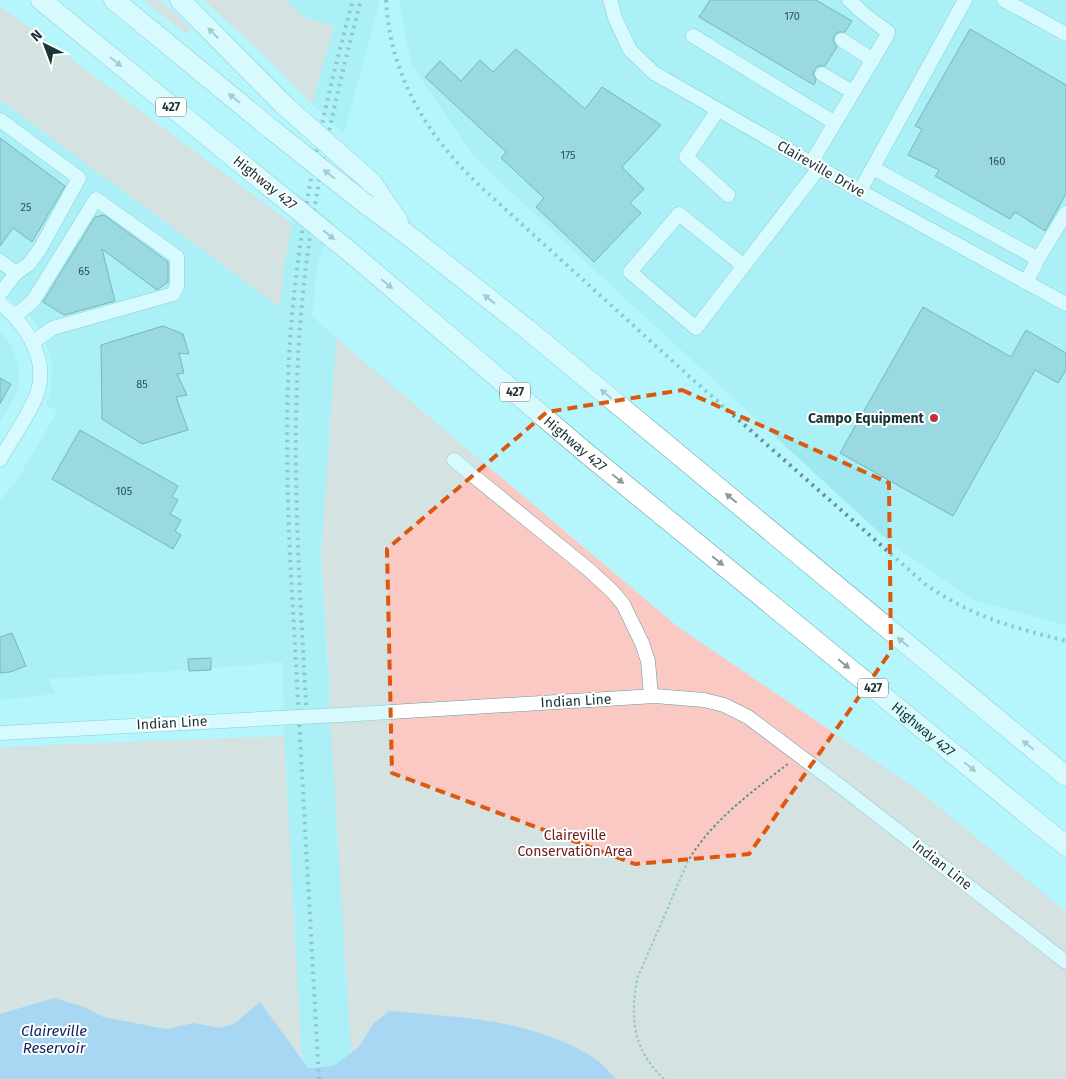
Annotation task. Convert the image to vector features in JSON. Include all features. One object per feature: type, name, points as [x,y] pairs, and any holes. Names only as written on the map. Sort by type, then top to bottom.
[{"type":"highway","points":[[26,0],[78,31]]},
{"type":"highway","name":"Highway 427","points":[[41,0],[350,252],[592,458],[1066,846]]},
{"type":"highway","points":[[114,0],[271,129],[367,205],[408,234],[534,335],[1066,776]]},
{"type":"highway","points":[[180,0],[284,105],[371,182],[408,234]]},
{"type":"street","name":"Claireville Drive","points":[[610,0],[615,18],[630,50],[654,73],[815,166],[1066,304]]},
{"type":"street","points":[[744,266],[679,214],[630,272],[696,328],[744,266],[815,166],[835,123],[885,39],[888,32],[848,0]]},
{"type":"street","points":[[860,191],[965,0]]},
{"type":"street","points":[[1004,0],[1066,34]]},
{"type":"street","points":[[693,36],[835,123]]},
{"type":"street","points":[[842,40],[873,60]]},
{"type":"street","points":[[822,74],[853,92]]},
{"type":"street","points":[[718,110],[686,157],[728,195]]},
{"type":"street","points":[[0,120],[78,178],[40,249],[29,264],[16,273],[0,294]]},
{"type":"street","points":[[873,168],[1038,259]]},
{"type":"street","points":[[16,316],[33,301],[96,199],[177,257],[177,286],[173,294],[53,328],[32,343]]},
{"type":"street","points":[[1026,282],[1066,213]]},
{"type":"street","points":[[0,261],[16,273]]},
{"type":"street","points":[[0,303],[16,316],[22,324],[32,343],[39,364],[39,387],[35,399],[0,460]]},
{"type":"street","points":[[454,460],[581,562],[613,592],[623,604],[642,643],[648,661],[651,696]]},
{"type":"street","name":"Indian Line","points":[[0,733],[651,696],[704,700],[724,705],[748,717],[852,795],[1066,962]]},
{"type":"path","points":[[664,1079],[651,1065],[639,1043],[634,1016],[637,979],[684,869],[698,845],[733,807],[798,756]]},
{"type":"highlighted area","points":[[682,390],[889,483],[891,651],[749,854],[635,864],[392,773],[387,549],[547,412]]},
{"type":"shaded area","points":[[286,0],[380,0],[344,133],[312,104],[334,26],[307,19]]},
{"type":"shaded area","points":[[399,0],[1066,0],[1066,625],[975,601],[895,547],[591,267],[475,158],[411,64]]},
{"type":"shaded area","points":[[0,100],[280,307],[284,266],[297,193],[332,222],[317,267],[312,316],[336,338],[321,559],[351,1052],[333,1066],[307,1068],[302,1061],[284,736],[283,662],[48,679],[55,694],[0,700],[0,501],[17,480],[57,412],[46,404],[51,390],[52,363],[38,328],[30,316],[0,291]]},
{"type":"shaded area","points":[[0,331],[12,346],[19,369],[19,384],[14,398],[0,422]]},
{"type":"green space","points":[[143,0],[161,0],[189,27],[190,32],[185,33]]},
{"type":"green space","points":[[204,0],[286,0],[307,19],[334,26],[312,104],[270,61]]},
{"type":"green space","points":[[0,6],[292,224],[284,266],[280,307],[0,100]]},
{"type":"green space","name":"Claireville Conservation Area","points":[[336,338],[678,627],[921,792],[1066,912],[1066,1079],[350,1079],[351,1052],[321,559]]},
{"type":"green space","points":[[284,736],[303,1079],[0,1079],[0,747]]},
{"type":"water","name":"Claireville Reservoir","points":[[54,998],[84,1007],[103,1017],[166,1029],[194,1023],[219,1028],[234,1024],[260,1002],[308,1068],[333,1066],[359,1047],[373,1024],[389,1011],[468,1018],[521,1028],[571,1045],[597,1060],[616,1079],[0,1079],[0,1014]]},
{"type":"building","points":[[710,0],[816,0],[852,21],[845,32],[838,32],[834,36],[833,40],[837,47],[825,66],[818,66],[815,69],[813,74],[816,80],[814,85],[699,17]]},
{"type":"building","points":[[970,29],[1066,85],[1066,194],[1045,231],[1015,212],[1010,219],[935,176],[939,170],[908,155],[922,129],[915,126]]},
{"type":"building","points":[[516,49],[585,109],[602,87],[661,125],[622,167],[644,189],[630,203],[641,213],[594,262],[536,207],[544,198],[501,158],[506,152],[425,77],[440,61],[461,81],[480,60],[493,72]]},
{"type":"building","points":[[0,138],[65,186],[32,242],[13,228],[0,246]]},
{"type":"building","points":[[104,215],[168,262],[168,282],[157,290],[102,249],[115,301],[64,315],[43,302],[95,217]]},
{"type":"building","name":"Campo Equipment","points":[[923,307],[1011,357],[1026,330],[1066,353],[1066,370],[1058,383],[1035,370],[953,516],[840,453]]},
{"type":"building","points":[[163,326],[183,334],[189,354],[179,353],[184,373],[177,374],[187,395],[176,397],[188,430],[142,444],[102,419],[101,345]]},
{"type":"building","points":[[0,378],[11,384],[0,404]]},
{"type":"building","points":[[80,430],[178,486],[172,497],[178,500],[170,514],[181,520],[175,531],[181,535],[173,549],[52,479]]},
{"type":"building","points":[[12,633],[26,666],[10,672],[0,673],[0,637]]},
{"type":"building","points":[[211,658],[211,670],[189,671],[188,659]]},
{"type":"railway","points":[[319,1079],[290,546],[287,400],[294,298],[305,212],[331,84],[353,0]]},
{"type":"railway","points":[[307,720],[296,484],[297,389],[302,299],[321,170],[361,0]]},
{"type":"railway","points":[[386,0],[389,28],[395,55],[415,104],[445,148],[482,188],[690,377],[925,584],[959,605],[993,620],[1066,641]]},
{"type":"place","name":"Campo Equipment","points":[[934,418]]}]
